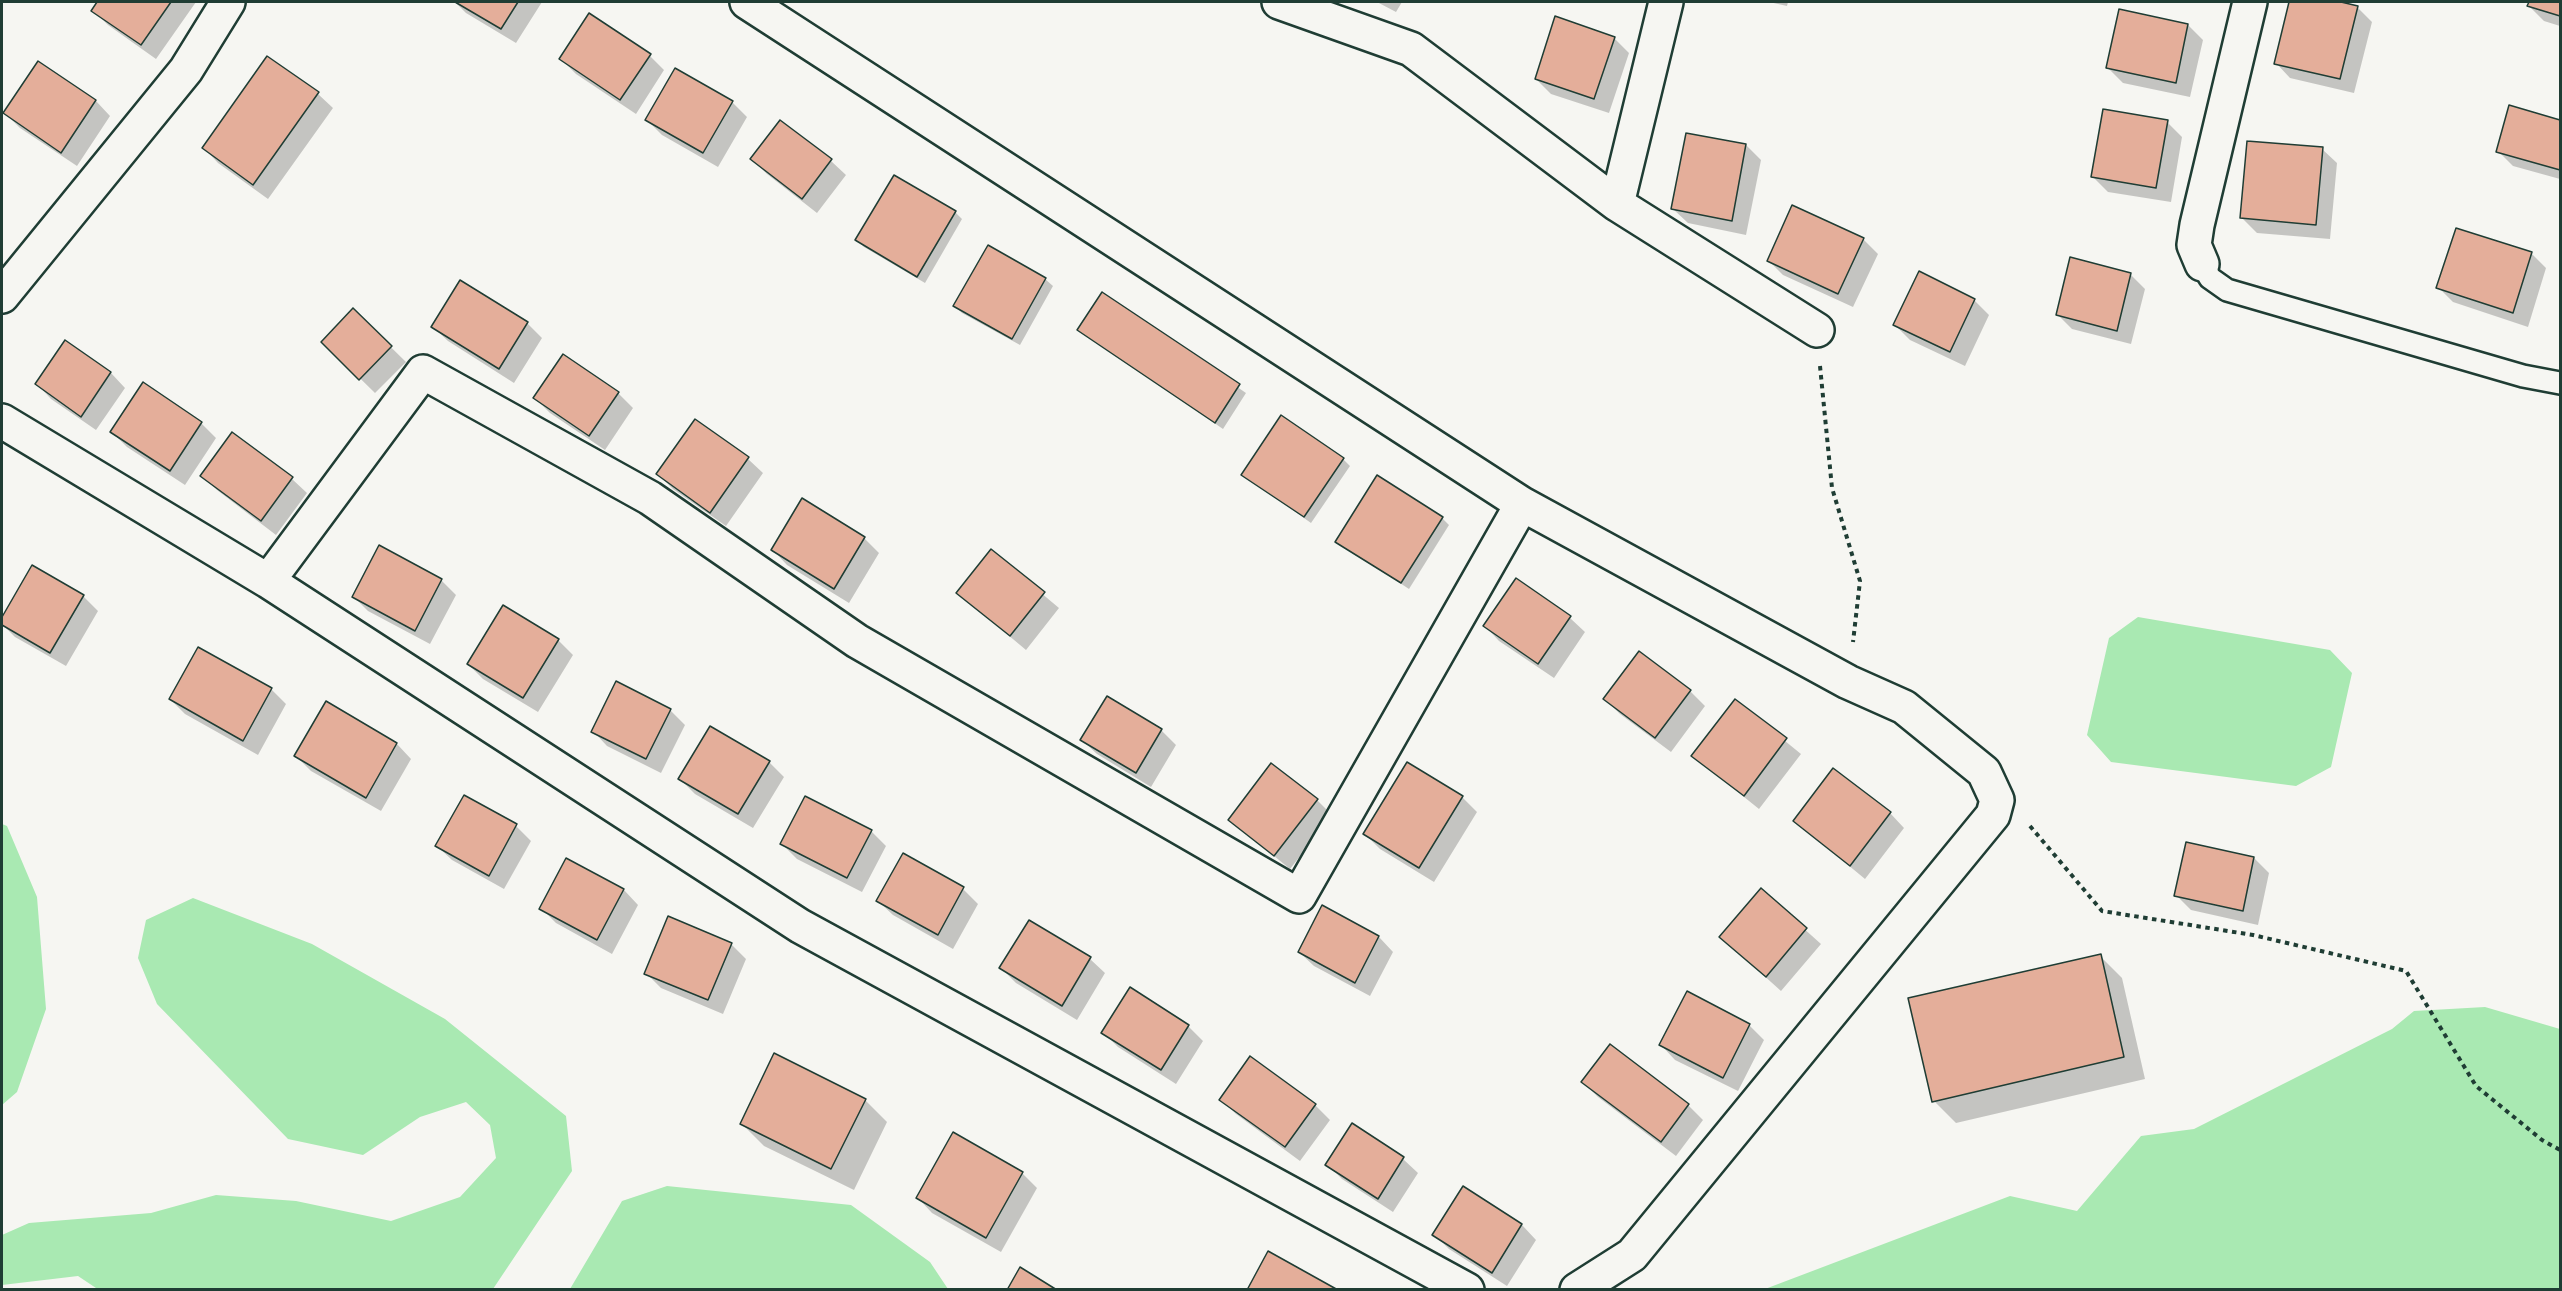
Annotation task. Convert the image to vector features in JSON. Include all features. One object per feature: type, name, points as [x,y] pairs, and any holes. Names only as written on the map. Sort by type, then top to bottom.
[{"type":"street","points":[[2,296],[186,70],[228,2]]},
{"type":"street","points":[[747,2],[1522,504],[1848,682],[1905,707],[1984,772],[1996,800],[1993,815],[1632,1255],[1577,1290]]},
{"type":"street","points":[[1279,2],[1411,49],[1617,204],[1817,330]]},
{"type":"street","points":[[1617,204],[1666,2]]},
{"type":"street","points":[[2202,264],[2194,245],[2197,225],[2250,2]]},
{"type":"street","points":[[268,581],[423,372],[650,498],[857,641],[1299,896],[1522,504]]},
{"type":"street","points":[[2,421],[268,581],[800,927],[1467,1290]]},
{"type":"lane","points":[[2202,264],[2210,278],[2227,290],[2523,376],[2560,383]]},
{"type":"path","points":[[1817,330],[1832,488],[1860,581],[1848,682]]},
{"type":"path","points":[[2028,824],[2102,910],[2253,935],[2406,971],[2476,1086],[2542,1140],[2560,1150]]},
{"type":"green space","points":[[2138,617],[2330,650],[2352,673],[2331,767],[2296,786],[2111,762],[2087,735],[2109,638]]},
{"type":"green space","points":[[2,824],[7,826],[37,897],[46,1009],[17,1092],[2,1105]]},
{"type":"green space","points":[[193,898],[312,944],[445,1019],[566,1116],[572,1171],[493,1289],[99,1290],[78,1276],[2,1285],[2,1235],[29,1223],[151,1213],[216,1195],[296,1201],[391,1221],[460,1197],[496,1158],[490,1125],[466,1102],[420,1117],[363,1155],[288,1139],[157,1004],[138,958],[146,920]]},
{"type":"green space","points":[[2485,1007],[2560,1029],[2560,1289],[1765,1289],[2010,1196],[2077,1211],[2141,1136],[2194,1129],[2392,1029],[2414,1011]]},
{"type":"green space","points":[[667,1186],[851,1205],[930,1262],[948,1289],[570,1289],[622,1201]]},
{"type":"building","points":[[97,2],[171,2],[141,45],[91,11]]},
{"type":"building","points":[[455,2],[518,2],[501,29]]},
{"type":"building","points":[[2289,2],[2341,2],[2358,6],[2340,79],[2274,64]]},
{"type":"building","points":[[2529,2],[2560,2],[2560,16],[2527,6]]},
{"type":"building","points":[[2119,9],[2188,24],[2176,83],[2106,68]]},
{"type":"building","points":[[589,13],[651,54],[620,100],[559,59]]},
{"type":"building","points":[[1555,16],[1615,37],[1594,99],[1535,79]]},
{"type":"building","points":[[267,56],[319,92],[253,185],[202,148]]},
{"type":"building","points":[[38,61],[96,100],[61,153],[3,113]]},
{"type":"building","points":[[675,68],[733,101],[703,153],[645,120]]},
{"type":"building","points":[[2509,105],[2560,120],[2560,170],[2496,152]]},
{"type":"building","points":[[2103,109],[2168,120],[2156,188],[2091,177]]},
{"type":"building","points":[[780,120],[832,159],[802,199],[750,159]]},
{"type":"building","points":[[1686,133],[1746,144],[1732,221],[1671,209]]},
{"type":"building","points":[[2247,141],[2323,147],[2316,225],[2240,218]]},
{"type":"building","points":[[894,175],[956,211],[917,277],[855,240]]},
{"type":"building","points":[[1792,205],[1864,238],[1838,294],[1767,261]]},
{"type":"building","points":[[2456,228],[2532,252],[2513,313],[2436,288]]},
{"type":"building","points":[[988,245],[1046,278],[1012,339],[953,306]]},
{"type":"building","points":[[2070,257],[2131,273],[2117,331],[2056,315]]},
{"type":"building","points":[[1919,271],[1975,299],[1950,352],[1893,325]]},
{"type":"building","points":[[460,280],[528,322],[499,369],[431,327]]},
{"type":"building","points":[[1102,292],[1240,384],[1215,423],[1077,330]]},
{"type":"building","points":[[353,308],[392,346],[359,380],[321,342]]},
{"type":"building","points":[[65,340],[111,372],[81,417],[35,384]]},
{"type":"building","points":[[563,354],[619,392],[589,436],[533,398]]},
{"type":"building","points":[[143,382],[202,422],[170,471],[110,432]]},
{"type":"building","points":[[1281,415],[1344,458],[1304,517],[1241,475]]},
{"type":"building","points":[[695,419],[749,457],[710,513],[656,474]]},
{"type":"building","points":[[232,432],[293,477],[261,521],[200,476]]},
{"type":"building","points":[[1377,475],[1443,517],[1401,583],[1335,542]]},
{"type":"building","points":[[802,498],[865,537],[834,589],[771,550]]},
{"type":"building","points":[[379,545],[442,579],[415,631],[352,597]]},
{"type":"building","points":[[991,549],[1045,592],[1010,636],[956,593]]},
{"type":"building","points":[[32,565],[84,595],[50,653],[2,625],[2,617]]},
{"type":"building","points":[[1516,578],[1571,616],[1538,664],[1483,626]]},
{"type":"building","points":[[503,605],[559,639],[523,698],[467,664]]},
{"type":"building","points":[[198,647],[272,688],[243,741],[169,699]]},
{"type":"building","points":[[1639,651],[1691,690],[1655,738],[1603,699]]},
{"type":"building","points":[[616,681],[671,709],[646,759],[591,732]]},
{"type":"building","points":[[1107,696],[1162,729],[1136,773],[1080,740]]},
{"type":"building","points":[[1735,699],[1787,738],[1744,796],[1691,756]]},
{"type":"building","points":[[326,701],[397,743],[366,798],[294,756]]},
{"type":"building","points":[[710,726],[770,761],[738,814],[678,779]]},
{"type":"building","points":[[1407,762],[1463,796],[1419,868],[1363,834]]},
{"type":"building","points":[[1271,763],[1318,799],[1274,856],[1228,820]]},
{"type":"building","points":[[1833,768],[1891,812],[1850,866],[1793,821]]},
{"type":"building","points":[[464,795],[517,824],[489,876],[435,846]]},
{"type":"building","points":[[805,796],[872,830],[847,878],[780,844]]},
{"type":"building","points":[[2186,842],[2254,857],[2243,911],[2174,896]]},
{"type":"building","points":[[903,853],[964,887],[938,935],[876,901]]},
{"type":"building","points":[[566,858],[624,889],[597,940],[539,909]]},
{"type":"building","points":[[1761,888],[1807,928],[1766,977],[1719,937]]},
{"type":"building","points":[[1322,905],[1379,936],[1355,983],[1298,952]]},
{"type":"building","points":[[668,916],[732,943],[708,1000],[644,974]]},
{"type":"building","points":[[1029,920],[1091,957],[1062,1006],[999,968]]},
{"type":"building","points":[[2101,954],[2124,1057],[1932,1102],[1908,998]]},
{"type":"building","points":[[1130,987],[1189,1025],[1161,1070],[1101,1033]]},
{"type":"building","points":[[1687,991],[1750,1024],[1723,1078],[1659,1045]]},
{"type":"building","points":[[1610,1044],[1689,1104],[1661,1142],[1581,1082]]},
{"type":"building","points":[[774,1053],[866,1099],[831,1169],[740,1124]]},
{"type":"building","points":[[1250,1056],[1316,1104],[1285,1147],[1219,1100]]},
{"type":"building","points":[[1352,1123],[1404,1157],[1378,1199],[1325,1165]]},
{"type":"building","points":[[953,1132],[1023,1172],[986,1238],[916,1198]]},
{"type":"building","points":[[1463,1186],[1522,1224],[1492,1273],[1432,1235]]},
{"type":"building","points":[[1268,1251],[1338,1290],[1247,1290]]},
{"type":"building","points":[[1020,1267],[1057,1290],[1007,1290]]}]
